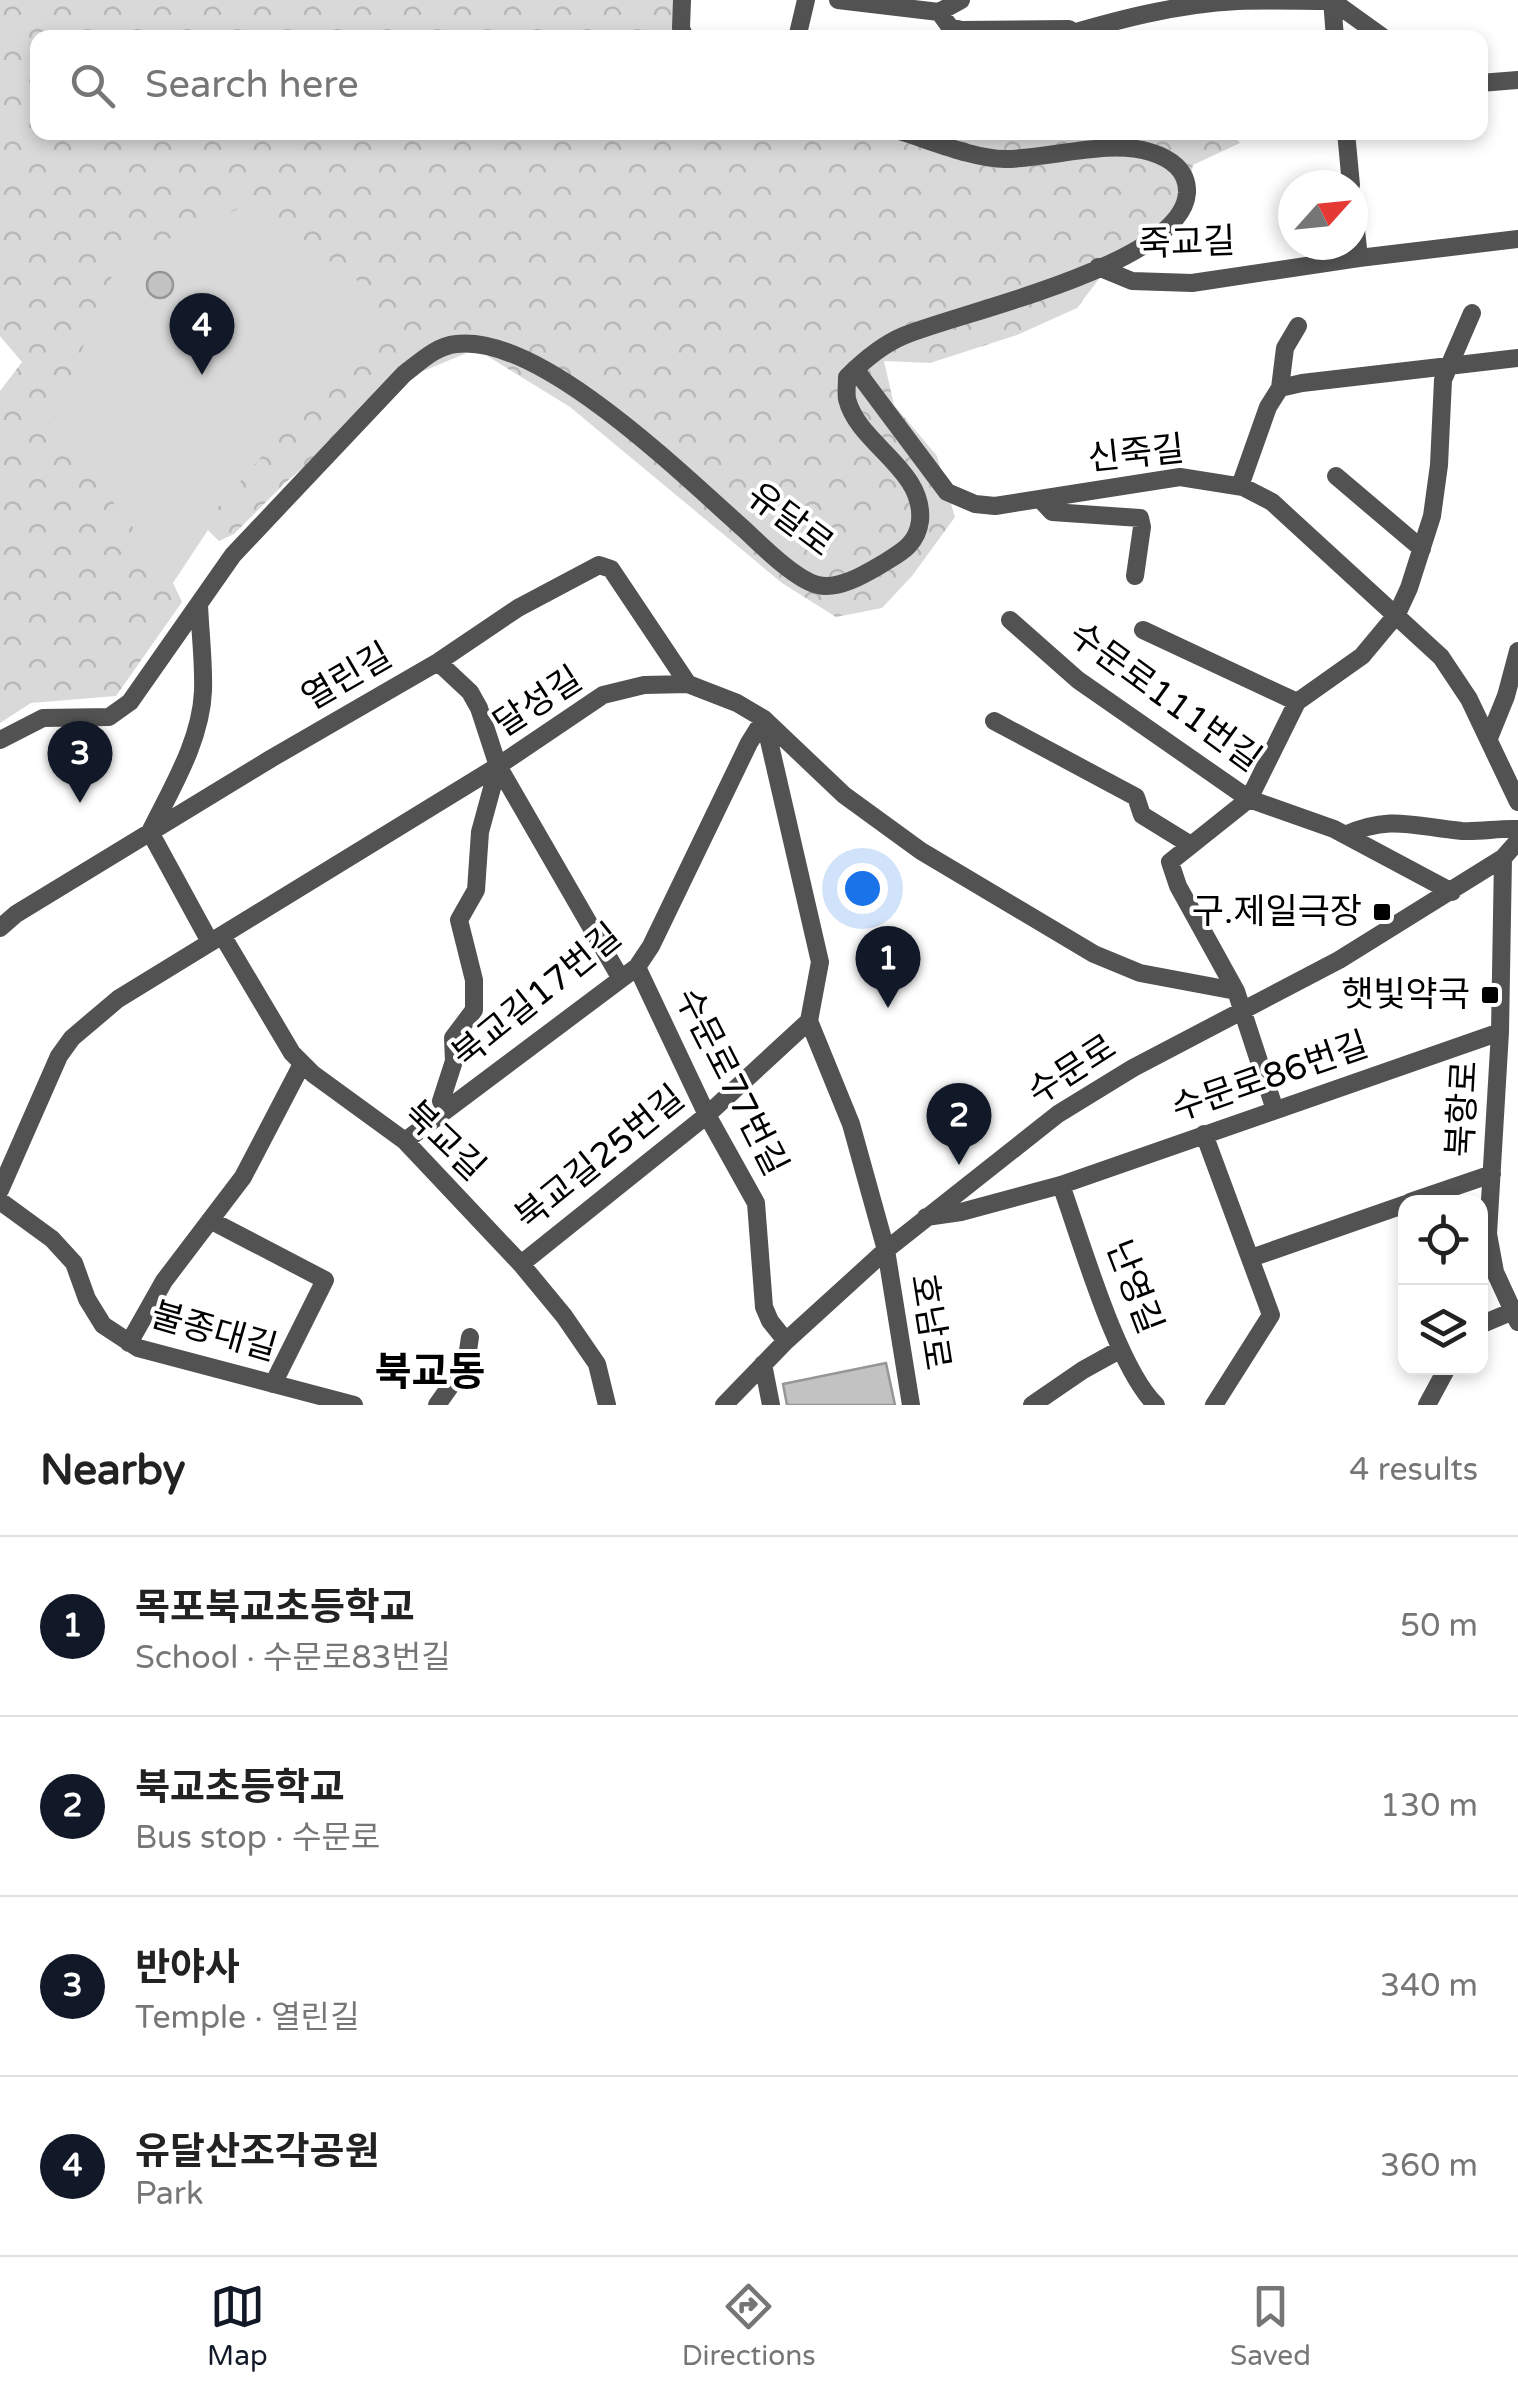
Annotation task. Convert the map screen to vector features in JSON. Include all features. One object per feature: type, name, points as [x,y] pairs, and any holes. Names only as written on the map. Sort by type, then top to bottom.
[{"type":"street","points":[[681,30],[682,0]]},
{"type":"street","points":[[798,30],[806,0]]},
{"type":"street","points":[[838,0],[939,12],[960,0]]},
{"type":"street","points":[[1331,0],[1335,30]]},
{"type":"street","points":[[1082,30],[1196,6],[1238,1],[1331,0],[1373,30]]},
{"type":"street","points":[[939,12],[950,27],[961,30],[1085,29]]},
{"type":"street","points":[[1488,83],[1518,80]]},
{"type":"street","points":[[855,369],[899,338],[1070,281],[1166,230],[1186,204],[1187,183],[1173,162],[1127,147],[1000,159],[931,140]]},
{"type":"street","points":[[1347,140],[1350,170]]},
{"type":"street","name":"죽교길","points":[[1368,257],[1518,239]]},
{"type":"street","name":"죽교길","points":[[1098,267],[1132,281],[1192,283],[1346,260]]},
{"type":"street","points":[[1275,1110],[1236,991],[1178,886],[1170,862],[1250,799],[1297,702],[1362,656],[1397,614],[1432,516],[1439,465],[1442,380],[1472,313]]},
{"type":"street","points":[[1240,486],[1268,407],[1280,388],[1284,348],[1298,326]]},
{"type":"street","name":"유달로","points":[[0,740],[43,718],[109,717],[130,702],[233,555],[404,374],[434,352],[454,344],[506,350],[569,385],[640,436],[802,578],[819,586],[860,577],[908,548],[917,536],[921,516],[913,491],[897,465],[856,420],[847,398],[848,376],[855,369]]},
{"type":"street","points":[[1280,388],[1302,382],[1518,358]]},
{"type":"street","name":"신죽길","points":[[855,369],[947,492],[976,504],[994,506],[1180,477],[1240,486],[1272,502],[1441,656],[1489,738],[1518,802]]},
{"type":"street","points":[[1336,476],[1422,549]]},
{"type":"street","points":[[1040,499],[1052,512],[1140,518],[1136,576]]},
{"type":"street","name":"열린길","points":[[0,928],[16,914],[150,832],[438,662],[518,608],[599,564],[611,569],[688,684]]},
{"type":"street","points":[[150,832],[198,720],[203,693],[199,603]]},
{"type":"street","name":"수문로111번길","points":[[1010,620],[1078,680],[1250,799],[1344,834],[1452,892]]},
{"type":"street","points":[[1144,630],[1297,702]]},
{"type":"street","points":[[1489,738],[1518,651]]},
{"type":"street","name":"수문로77번길","points":[[438,662],[470,692],[498,766],[622,979]]},
{"type":"street","name":"달성길","points":[[0,1190],[41,1092],[72,1038],[118,999],[498,766],[604,695],[644,685],[688,684],[738,703],[764,719],[844,795],[921,851],[1094,954],[1140,973],[1236,991]]},
{"type":"street","points":[[764,719],[820,962],[809,1021]]},
{"type":"street","name":"북교길17번길","points":[[405,1141],[637,967],[764,719]]},
{"type":"street","points":[[994,721],[1136,797],[1142,815],[1189,844]]},
{"type":"street","points":[[445,1111],[440,1102],[454,1060],[453,1038],[474,1010],[475,998],[469,952],[459,920],[476,890],[480,832],[498,766]]},
{"type":"street","points":[[1344,834],[1388,821],[1479,832],[1514,844]]},
{"type":"street","name":"북교길","points":[[150,832],[292,1053],[405,1141],[520,1264],[587,1347],[597,1364],[607,1405]]},
{"type":"street","name":"수문로","points":[[724,1405],[786,1341],[886,1250],[1085,1096],[1339,960],[1452,892],[1514,844]]},
{"type":"street","name":"북항로","points":[[1514,844],[1510,961],[1500,1032],[1488,1234],[1495,1272],[1516,1314]]},
{"type":"street","name":"수문로77번길","points":[[637,967],[706,1115],[756,1203],[764,1307],[786,1341]]},
{"type":"street","name":"북교길25번길","points":[[520,1264],[706,1115],[809,1021]]},
{"type":"street","name":"호남로","points":[[809,1021],[851,1124],[886,1250],[911,1405]]},
{"type":"street","name":"수문로86번길","points":[[926,1217],[962,1212],[1061,1184],[1500,1032]]},
{"type":"street","points":[[129,1342],[164,1280],[243,1177],[302,1064]]},
{"type":"street","points":[[1204,1134],[1271,1315],[1214,1405]]},
{"type":"street","points":[[1431,1195],[1492,1174]]},
{"type":"street","name":"난영길","points":[[1061,1184],[1122,1350],[1139,1387],[1156,1405]]},
{"type":"street","name":"불종대길","points":[[0,1201],[52,1240],[74,1263],[102,1325],[138,1348],[354,1405]]},
{"type":"street","points":[[1250,1258],[1398,1206]]},
{"type":"street","points":[[210,1220],[325,1280],[272,1384]]},
{"type":"street","points":[[1488,1323],[1516,1314]]},
{"type":"street","points":[[438,1405],[466,1364],[470,1338]]},
{"type":"street","points":[[1032,1405],[1122,1350]]},
{"type":"street","points":[[763,1364],[771,1405]]},
{"type":"street","points":[[1428,1405],[1443,1375]]},
{"type":"green space","points":[[0,0],[675,0],[688,30],[30,30],[30,140],[1240,143],[1193,165],[1180,226],[1114,259],[1077,308],[1017,335],[930,363],[884,361],[894,405],[937,456],[955,517],[912,576],[882,608],[836,617],[782,583],[570,407],[476,349],[414,375],[286,482],[234,534],[219,541],[208,530],[173,583],[182,602],[116,696],[31,703],[0,723],[0,391],[22,362],[0,336]]},
{"type":"green space","points":[[245,206],[356,278],[374,326],[165,569],[52,423],[118,261]]},
{"type":"building","points":[[160,272],[169,276],[173,285],[169,294],[160,298],[151,294],[147,285],[151,276]]},
{"type":"building","points":[[886,1363],[895,1405],[787,1405],[783,1384]]},
{"type":"place","name":"유달산조각공원","points":[[202,375]]},
{"type":"place","name":"반야사","points":[[80,803]]},
{"type":"place","name":"구.제일극장","points":[[1382,912]]},
{"type":"place","name":"햇빛약국","points":[[1490,995]]},
{"type":"place","name":"목포북교초등학교","points":[[888,1008]]},
{"type":"place","name":"북교초등학교","points":[[959,1165]]},
{"type":"district","name":"북교동","points":[[430,1372]]}]
